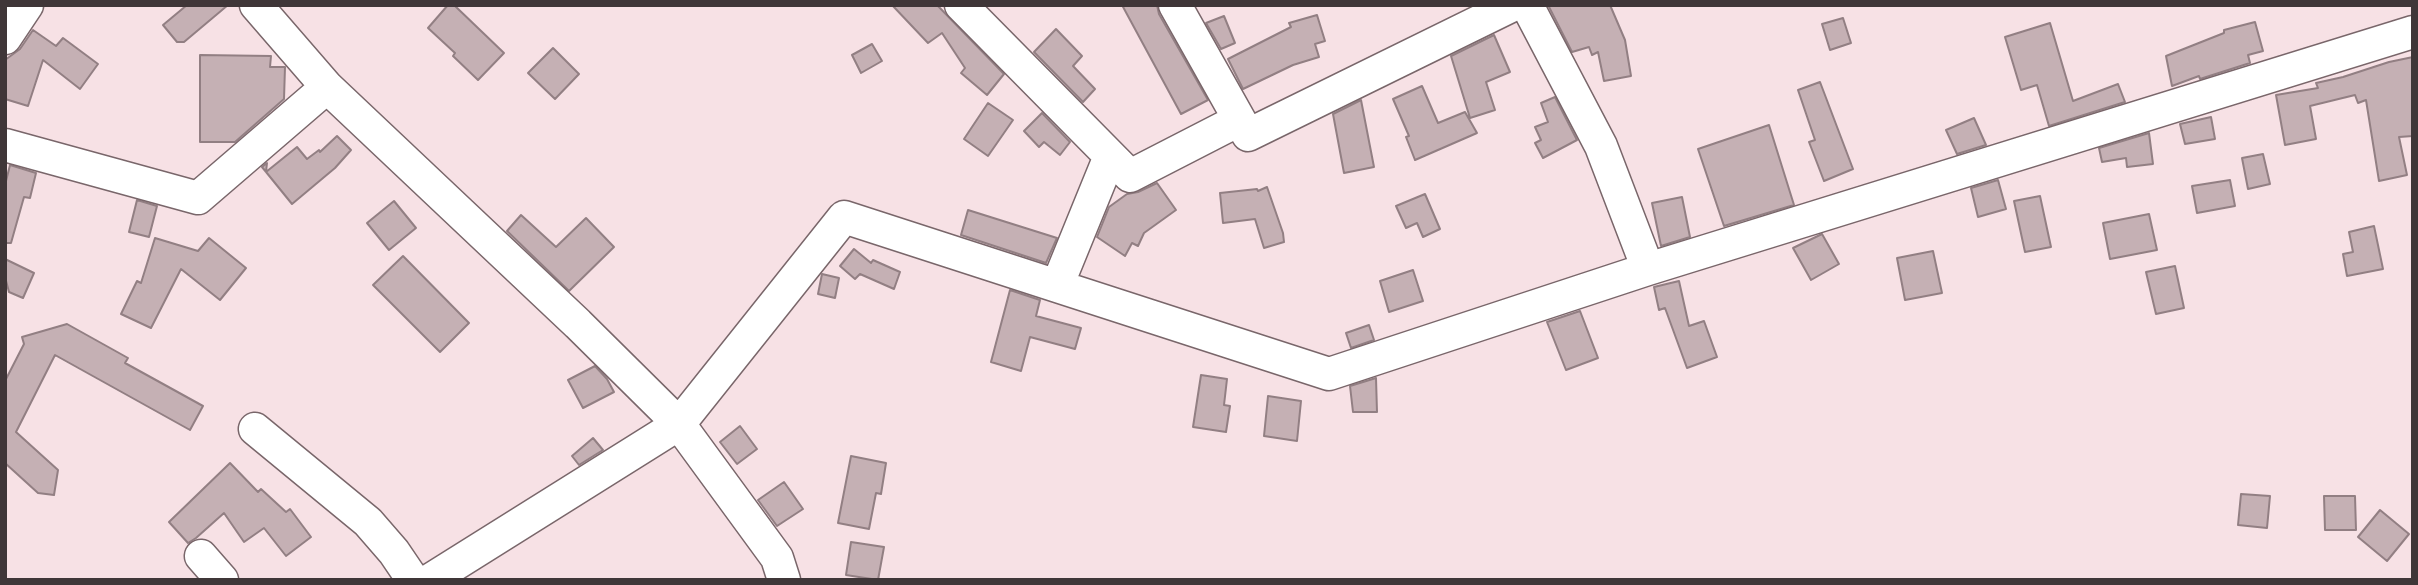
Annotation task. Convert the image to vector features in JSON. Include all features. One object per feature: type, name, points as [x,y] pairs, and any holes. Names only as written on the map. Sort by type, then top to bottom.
[{"type":"street","points":[[5,38],[27,5]]},
{"type":"street","points":[[256,5],[327,87],[578,324],[679,424],[777,558],[784,580]]},
{"type":"street","points":[[961,5],[1130,176],[1239,120]]},
{"type":"street","points":[[1175,5],[1248,135],[1513,5]]},
{"type":"street","points":[[1527,5],[1601,146],[1648,270]]},
{"type":"street","points":[[430,580],[679,424],[845,217],[1329,374],[1648,270],[2413,32]]},
{"type":"street","points":[[5,145],[198,198],[327,87]]},
{"type":"street","points":[[1057,286],[1110,156]]},
{"type":"street","points":[[255,429],[368,522],[394,552],[413,580]]},
{"type":"street","points":[[201,556],[222,580]]},
{"type":"building","points":[[187,5],[228,5],[184,42],[177,42],[163,25]]},
{"type":"building","points":[[448,5],[454,5],[504,53],[478,80],[453,56],[455,53],[428,28]]},
{"type":"building","points":[[892,5],[937,5],[1004,74],[987,95],[961,73],[965,68],[942,33],[928,43]]},
{"type":"building","points":[[1122,5],[1157,5],[1159,14],[1208,100],[1181,114]]},
{"type":"building","points":[[1548,5],[1610,5],[1625,40],[1631,76],[1604,81],[1598,52],[1592,55],[1589,47],[1572,52]]},
{"type":"building","points":[[1317,15],[1325,41],[1315,44],[1319,57],[1293,65],[1243,89],[1228,59],[1291,27],[1289,23]]},
{"type":"building","points":[[1224,16],[1235,43],[1221,49],[1206,23]]},
{"type":"building","points":[[1843,18],[1851,43],[1830,50],[1822,24]]},
{"type":"building","points":[[2255,22],[2263,51],[2248,55],[2250,63],[2172,86],[2166,56],[2224,33],[2224,30]]},
{"type":"building","points":[[2050,23],[2073,101],[2118,84],[2125,102],[2049,126],[2037,85],[2021,90],[2005,37]]},
{"type":"building","points":[[1056,29],[1082,56],[1073,66],[1095,89],[1083,102],[1034,52]]},
{"type":"building","points":[[33,30],[56,46],[63,38],[98,64],[80,89],[43,60],[28,106],[5,99],[5,60],[20,49]]},
{"type":"building","points":[[1494,35],[1510,72],[1486,82],[1495,110],[1470,118],[1451,56]]},
{"type":"building","points":[[872,44],[882,61],[861,73],[852,55]]},
{"type":"building","points":[[553,48],[579,74],[555,99],[528,73]]},
{"type":"building","points":[[200,55],[271,56],[270,67],[285,67],[284,99],[235,142],[200,142]]},
{"type":"building","points":[[2413,57],[2413,136],[2399,137],[2407,175],[2379,181],[2366,100],[2358,103],[2355,95],[2310,106],[2316,139],[2285,145],[2276,95],[2318,88],[2316,83]]},
{"type":"building","points":[[1820,82],[1853,169],[1824,181],[1809,142],[1815,140],[1798,90]]},
{"type":"building","points":[[1422,86],[1438,123],[1465,112],[1477,133],[1415,160],[1406,137],[1409,136],[1393,99]]},
{"type":"building","points":[[1555,97],[1577,140],[1543,158],[1535,143],[1541,140],[1535,127],[1548,122],[1541,103]]},
{"type":"building","points":[[1361,100],[1374,167],[1344,173],[1333,114]]},
{"type":"building","points":[[988,103],[1013,120],[988,156],[964,139]]},
{"type":"building","points":[[1042,113],[1070,142],[1060,155],[1044,142],[1039,147],[1024,131]]},
{"type":"building","points":[[2211,117],[2215,139],[2185,144],[2180,124]]},
{"type":"building","points":[[1974,118],[1986,145],[1957,154],[1946,130]]},
{"type":"building","points":[[1769,125],[1794,205],[1724,226],[1698,149]]},
{"type":"building","points":[[2149,133],[2153,164],[2127,167],[2126,158],[2102,162],[2099,148]]},
{"type":"building","points":[[337,136],[351,150],[335,168],[292,204],[266,172],[297,147],[307,159],[319,150],[320,152]]},
{"type":"building","points":[[2263,154],[2270,184],[2248,189],[2242,158]]},
{"type":"building","points":[[10,165],[36,173],[30,198],[24,197],[11,243],[5,243],[5,185]]},
{"type":"building","points":[[1998,180],[2006,209],[1978,217],[1971,188]]},
{"type":"building","points":[[2230,180],[2235,206],[2197,213],[2192,186]]},
{"type":"building","points":[[1157,183],[1176,210],[1144,233],[1138,246],[1132,243],[1125,256],[1097,237],[1109,207],[1127,194]]},
{"type":"building","points":[[1267,187],[1284,242],[1264,248],[1255,219],[1223,223],[1220,193],[1258,191]]},
{"type":"building","points":[[1425,194],[1440,229],[1423,237],[1417,223],[1406,228],[1396,206]]},
{"type":"building","points":[[2040,196],[2051,247],[2025,252],[2014,201]]},
{"type":"building","points":[[1682,197],[1690,237],[1661,246],[1652,203]]},
{"type":"building","points":[[137,200],[157,206],[149,237],[129,232]]},
{"type":"building","points":[[394,201],[416,228],[389,250],[367,223]]},
{"type":"building","points":[[968,210],[1057,238],[1046,263],[961,235]]},
{"type":"building","points":[[2149,214],[2157,250],[2110,259],[2103,223]]},
{"type":"building","points":[[521,215],[556,247],[586,218],[614,247],[569,291],[507,231]]},
{"type":"building","points":[[2374,226],[2383,269],[2347,276],[2343,254],[2353,252],[2349,232]]},
{"type":"building","points":[[1822,234],[1839,264],[1811,280],[1793,248]]},
{"type":"building","points":[[155,238],[198,251],[209,238],[246,268],[220,300],[181,269],[151,328],[121,314],[137,281],[141,283]]},
{"type":"building","points":[[854,249],[871,263],[873,260],[900,272],[894,289],[860,274],[855,279],[840,266]]},
{"type":"building","points":[[1933,251],[1942,293],[1905,300],[1897,258]]},
{"type":"building","points":[[403,256],[469,323],[440,352],[373,285]]},
{"type":"building","points":[[5,259],[34,273],[23,298],[9,292],[5,277]]},
{"type":"building","points":[[2175,266],[2184,308],[2156,314],[2146,272]]},
{"type":"building","points":[[1413,270],[1423,301],[1389,312],[1380,281]]},
{"type":"building","points":[[822,274],[839,278],[835,298],[818,294]]},
{"type":"building","points":[[1679,281],[1689,326],[1704,321],[1717,357],[1687,368],[1665,308],[1659,310],[1654,287]]},
{"type":"building","points":[[1010,290],[1040,300],[1036,316],[1081,328],[1075,349],[1030,337],[1021,371],[991,362]]},
{"type":"building","points":[[1580,311],[1598,358],[1566,370],[1547,322]]},
{"type":"building","points":[[67,324],[128,358],[125,363],[203,406],[190,430],[55,355],[16,432],[58,470],[54,495],[38,493],[5,463],[5,381],[24,344],[22,337]]},
{"type":"building","points":[[1369,325],[1374,340],[1351,348],[1346,333]]},
{"type":"building","points":[[595,366],[614,392],[583,408],[568,380]]},
{"type":"building","points":[[1201,375],[1227,379],[1224,405],[1230,406],[1226,432],[1193,427]]},
{"type":"building","points":[[1376,378],[1377,412],[1353,412],[1350,386]]},
{"type":"building","points":[[1268,396],[1301,401],[1297,441],[1264,436]]},
{"type":"building","points":[[740,426],[757,449],[737,464],[720,442]]},
{"type":"building","points":[[593,438],[603,450],[579,465],[572,456]]},
{"type":"building","points":[[851,456],[886,463],[881,494],[876,493],[869,529],[838,523]]},
{"type":"building","points":[[230,463],[258,492],[261,489],[286,512],[290,509],[311,537],[286,556],[264,528],[244,542],[224,513],[188,543],[169,522]]},
{"type":"building","points":[[784,482],[803,509],[777,526],[758,500]]},
{"type":"building","points":[[2241,494],[2270,496],[2267,528],[2238,525]]},
{"type":"building","points":[[2324,496],[2355,496],[2356,530],[2325,530]]},
{"type":"building","points":[[2380,510],[2409,534],[2387,561],[2358,537]]},
{"type":"building","points":[[851,542],[884,547],[878,580],[846,575]]}]
